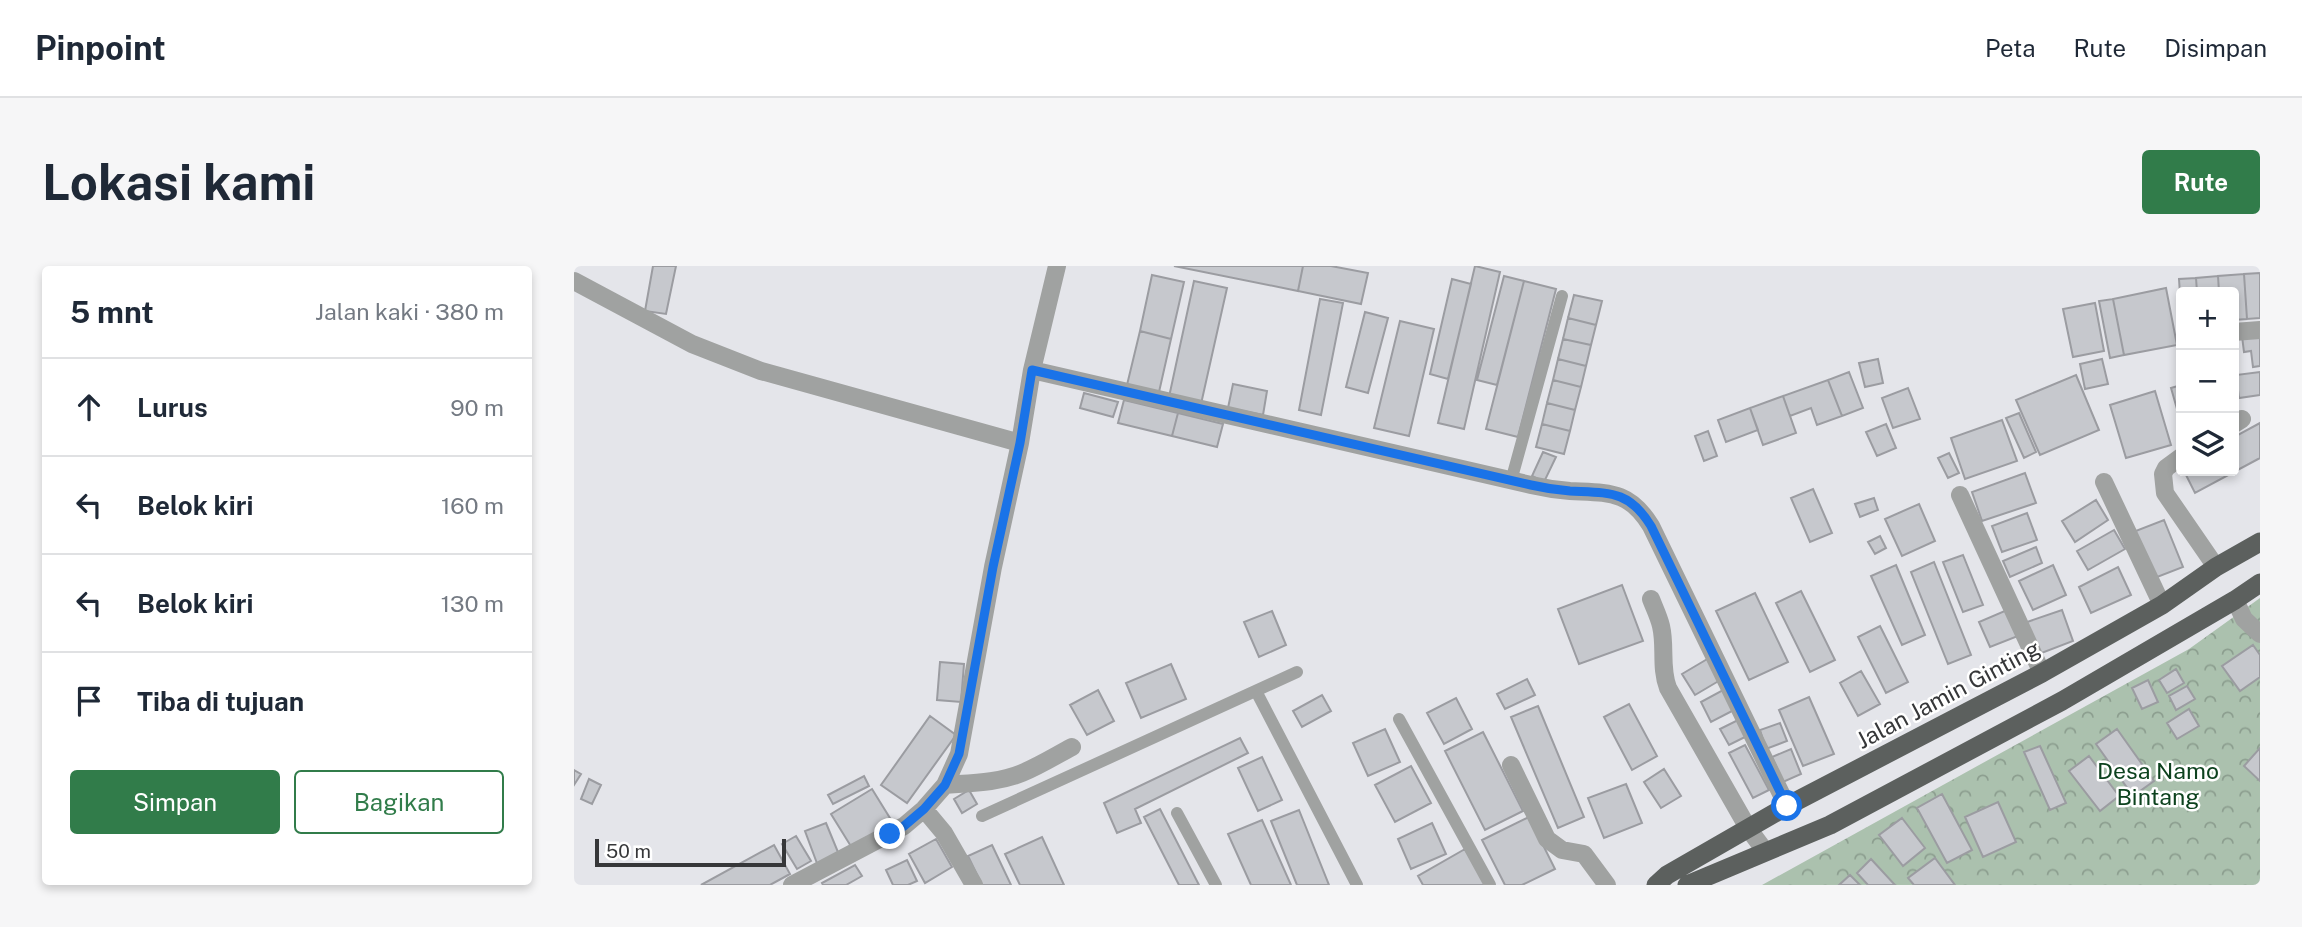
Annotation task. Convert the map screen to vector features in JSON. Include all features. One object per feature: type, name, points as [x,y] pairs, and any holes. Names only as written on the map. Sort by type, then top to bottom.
[{"type":"highway","name":"Jalan Jamin Ginting","points":[[1656,885],[1667,875],[1787,806],[2042,673],[2162,605],[2260,542]]},
{"type":"highway","points":[[1687,885],[1830,825],[2050,707],[2260,583]]},
{"type":"street","points":[[792,885],[904,826],[924,809],[945,785],[959,754],[1032,370],[1057,266]]},
{"type":"street","points":[[574,281],[673,334],[738,362],[1020,443]]},
{"type":"street","points":[[2239,332],[2260,330]]},
{"type":"street","points":[[1032,370],[1511,481],[1550,489],[1613,494],[1634,504],[1644,514],[1787,806]]},
{"type":"street","points":[[2176,461],[2163,474],[2165,494],[2216,568]]},
{"type":"street","points":[[2104,482],[2162,605]]},
{"type":"street","points":[[1960,495],[2042,673]]},
{"type":"street","points":[[1651,599],[1661,626],[1664,656],[1662,666],[1668,688],[1748,828],[1765,851]]},
{"type":"street","points":[[2235,600],[2244,619],[2260,634]]},
{"type":"street","points":[[945,785],[1010,777],[1072,747]]},
{"type":"street","points":[[1511,765],[1547,839],[1562,850],[1584,854],[1607,885]]},
{"type":"street","points":[[924,809],[944,833],[974,885]]},
{"type":"lane","points":[[1511,481],[1562,296]]},
{"type":"lane","points":[[982,816],[1297,672]]},
{"type":"lane","points":[[1256,691],[1357,885]]},
{"type":"lane","points":[[1399,719],[1490,885]]},
{"type":"lane","points":[[1177,813],[1216,885]]},
{"type":"green space","name":"Desa Namo Bintang","points":[[2260,598],[2260,885],[1762,885],[2189,649]]},
{"type":"building","points":[[653,266],[676,266],[666,314],[645,311]]},
{"type":"building","points":[[1174,266],[1303,266],[1298,291]]},
{"type":"building","points":[[1303,266],[1331,266],[1368,273],[1361,304],[1298,291]]},
{"type":"building","points":[[1475,266],[1500,272],[1464,429],[1438,423]]},
{"type":"building","points":[[2260,273],[2260,318],[2247,319],[2244,274]]},
{"type":"building","points":[[2244,274],[2247,319],[2239,320],[2239,287],[2219,287],[2218,276]]},
{"type":"building","points":[[1152,275],[1184,282],[1171,339],[1140,331]]},
{"type":"building","points":[[1504,276],[1524,281],[1497,385],[1477,380]]},
{"type":"building","points":[[2218,276],[2219,287],[2197,287],[2196,278]]},
{"type":"building","points":[[2196,278],[2197,287],[2180,287],[2179,279]]},
{"type":"building","points":[[1452,279],[1471,284],[1448,379],[1430,374]]},
{"type":"building","points":[[1194,281],[1227,288],[1201,404],[1169,397]]},
{"type":"building","points":[[1524,281],[1556,289],[1518,437],[1486,429]]},
{"type":"building","points":[[2166,288],[2176,345],[2124,355],[2113,299]]},
{"type":"building","points":[[1574,295],[1602,301],[1596,325],[1568,318]]},
{"type":"building","points":[[1320,299],[1343,303],[1321,415],[1299,410]]},
{"type":"building","points":[[2113,299],[2124,355],[2110,358],[2099,301]]},
{"type":"building","points":[[2095,303],[2104,351],[2073,357],[2063,309]]},
{"type":"building","points":[[1365,312],[1388,318],[1368,393],[1346,387]]},
{"type":"building","points":[[1568,318],[1596,325],[1591,345],[1563,339]]},
{"type":"building","points":[[1400,321],[1434,329],[1409,436],[1374,428]]},
{"type":"building","points":[[1140,331],[1171,339],[1159,392],[1127,385]]},
{"type":"building","points":[[2260,333],[2260,366],[2253,367],[2251,351],[2244,352],[2242,336]]},
{"type":"building","points":[[1563,339],[1591,345],[1586,366],[1558,359]]},
{"type":"building","points":[[1558,359],[1586,366],[1581,387],[1553,380]]},
{"type":"building","points":[[1878,359],[1883,383],[1865,387],[1859,363]]},
{"type":"building","points":[[2102,359],[2108,384],[2085,389],[2080,364]]},
{"type":"building","points":[[1849,372],[1863,408],[1842,416],[1828,380]]},
{"type":"building","points":[[2260,372],[2260,395],[2239,398],[2239,375]]},
{"type":"building","points":[[2076,375],[2099,430],[2040,455],[2016,400]]},
{"type":"building","points":[[1553,380],[1581,387],[1575,410],[1547,403]]},
{"type":"building","points":[[1828,380],[1842,416],[1817,425],[1811,408],[1790,416],[1783,396]]},
{"type":"building","points":[[1233,384],[1267,391],[1263,415],[1228,408]]},
{"type":"building","points":[[2176,386],[2176,406],[2171,388]]},
{"type":"building","points":[[1908,388],[1920,419],[1893,428],[1882,398]]},
{"type":"building","points":[[2155,391],[2171,445],[2126,458],[2110,405]]},
{"type":"building","points":[[1084,393],[1118,402],[1113,417],[1080,408]]},
{"type":"building","points":[[1783,396],[1796,433],[1763,445],[1750,408]]},
{"type":"building","points":[[1124,400],[1178,413],[1172,436],[1118,423]]},
{"type":"building","points":[[1547,403],[1575,410],[1570,431],[1542,424]]},
{"type":"building","points":[[1750,408],[1758,430],[1726,442],[1718,420]]},
{"type":"building","points":[[1178,413],[1223,424],[1217,447],[1172,436]]},
{"type":"building","points":[[2019,413],[2036,452],[2024,458],[2006,418]]},
{"type":"building","points":[[2002,420],[2017,461],[1965,479],[1951,438]]},
{"type":"building","points":[[2260,423],[2260,458],[2239,469],[2239,434]]},
{"type":"building","points":[[1542,424],[1570,431],[1564,454],[1536,447]]},
{"type":"building","points":[[1886,424],[1896,448],[1877,456],[1866,432]]},
{"type":"building","points":[[1708,431],[1717,456],[1704,461],[1695,436]]},
{"type":"building","points":[[1543,452],[1556,457],[1544,482],[1532,476]]},
{"type":"building","points":[[1949,453],[1959,473],[1948,478],[1938,458]]},
{"type":"building","points":[[2025,473],[2036,503],[1982,521],[1972,492]]},
{"type":"building","points":[[2186,476],[2227,476],[2195,493]]},
{"type":"building","points":[[1813,489],[1832,533],[1810,542],[1791,498]]},
{"type":"building","points":[[1874,498],[1878,510],[1860,517],[1855,504]]},
{"type":"building","points":[[2096,500],[2108,520],[2075,542],[2062,521]]},
{"type":"building","points":[[1919,504],[1935,541],[1902,556],[1885,519]]},
{"type":"building","points":[[2027,513],[2037,540],[2002,552],[1992,526]]},
{"type":"building","points":[[2164,520],[2183,567],[2152,579],[2133,532]]},
{"type":"building","points":[[2114,530],[2125,549],[2088,570],[2077,551]]},
{"type":"building","points":[[1880,536],[1886,548],[1875,554],[1868,542]]},
{"type":"building","points":[[2036,547],[2042,563],[2010,577],[2003,561]]},
{"type":"building","points":[[1963,555],[1983,605],[1963,612],[1943,562]]},
{"type":"building","points":[[1934,562],[1971,655],[1948,664],[1911,572]]},
{"type":"building","points":[[1896,565],[1925,635],[1902,645],[1871,576]]},
{"type":"building","points":[[2053,565],[2066,595],[2033,610],[2019,581]]},
{"type":"building","points":[[2118,567],[2131,595],[2091,613],[2079,587]]},
{"type":"building","points":[[1622,585],[1643,641],[1579,664],[1558,609]]},
{"type":"building","points":[[1801,591],[1835,660],[1810,672],[1776,603]]},
{"type":"building","points":[[1755,593],[1788,662],[1749,680],[1716,611]]},
{"type":"building","points":[[2007,610],[2018,636],[1990,647],[1979,622]]},
{"type":"building","points":[[2062,610],[2073,641],[2039,654],[2027,622]]},
{"type":"building","points":[[1272,611],[1286,645],[1259,657],[1244,622]]},
{"type":"building","points":[[1880,626],[1908,682],[1886,693],[1858,637]]},
{"type":"building","points":[[2253,645],[2260,655],[2260,677],[2240,691],[2222,666]]},
{"type":"building","points":[[1709,658],[1722,679],[1695,695],[1682,674]]},
{"type":"building","points":[[940,662],[964,664],[961,702],[937,700]]},
{"type":"building","points":[[1171,664],[1186,699],[1141,718],[1126,683]]},
{"type":"building","points":[[2176,669],[2184,683],[2167,693],[2159,680]]},
{"type":"building","points":[[1861,671],[1880,704],[1858,716],[1840,683]]},
{"type":"building","points":[[1527,679],[1535,695],[1505,709],[1497,694]]},
{"type":"building","points":[[2148,680],[2158,702],[2142,709],[2132,688]]},
{"type":"building","points":[[2187,686],[2195,699],[2176,710],[2169,696]]},
{"type":"building","points":[[1098,690],[1114,721],[1087,735],[1070,705]]},
{"type":"building","points":[[1723,690],[1734,710],[1711,722],[1701,702]]},
{"type":"building","points":[[1322,695],[1331,711],[1302,727],[1293,711]]},
{"type":"building","points":[[1809,697],[1834,754],[1803,766],[1779,710]]},
{"type":"building","points":[[1456,698],[1472,729],[1444,744],[1427,713]]},
{"type":"building","points":[[1629,704],[1657,756],[1632,770],[1604,717]]},
{"type":"building","points":[[1538,706],[1584,817],[1558,828],[1511,717]]},
{"type":"building","points":[[2189,709],[2199,726],[2177,739],[2167,723]]},
{"type":"building","points":[[930,716],[956,735],[907,803],[881,785]]},
{"type":"building","points":[[1740,719],[1749,735],[1729,745],[1720,729]]},
{"type":"building","points":[[1780,723],[1787,741],[1766,749],[1760,730]]},
{"type":"building","points":[[1385,729],[1400,762],[1368,776],[1353,743]]},
{"type":"building","points":[[2117,729],[2154,781],[2133,796],[2096,744]]},
{"type":"building","points":[[1483,732],[1523,811],[1485,830],[1445,751]]},
{"type":"building","points":[[1240,738],[1248,753],[1135,809],[1141,823],[1117,833],[1104,803]]},
{"type":"building","points":[[1745,745],[1769,790],[1753,798],[1729,753]]},
{"type":"building","points":[[2040,746],[2066,803],[2050,810],[2024,752]]},
{"type":"building","points":[[2260,748],[2260,781],[2244,766]]},
{"type":"building","points":[[1791,749],[1801,774],[1783,782],[1772,757]]},
{"type":"building","points":[[2089,756],[2119,796],[2100,811],[2069,771]]},
{"type":"building","points":[[1262,757],[1282,800],[1258,811],[1238,768]]},
{"type":"building","points":[[1411,766],[1431,803],[1395,822],[1375,785]]},
{"type":"building","points":[[1664,769],[1681,796],[1661,808],[1644,782]]},
{"type":"building","points":[[574,770],[581,774],[574,785]]},
{"type":"building","points":[[864,776],[869,786],[833,804],[828,795]]},
{"type":"building","points":[[589,779],[601,785],[592,804],[581,799]]},
{"type":"building","points":[[1626,784],[1642,823],[1604,838],[1588,798]]},
{"type":"building","points":[[872,789],[893,823],[852,848],[831,814]]},
{"type":"building","points":[[969,790],[977,804],[962,813],[954,799]]},
{"type":"building","points":[[1942,794],[1972,850],[1947,863],[1917,808]]},
{"type":"building","points":[[1998,802],[2016,842],[1983,857],[1965,817]]},
{"type":"building","points":[[1160,809],[1199,885],[1179,885],[1144,817]]},
{"type":"building","points":[[1299,810],[1329,885],[1297,885],[1271,821]]},
{"type":"building","points":[[1529,817],[1555,869],[1522,885],[1505,885],[1482,840]]},
{"type":"building","points":[[1902,818],[1925,848],[1903,866],[1879,835]]},
{"type":"building","points":[[1262,820],[1291,885],[1251,885],[1228,834]]},
{"type":"building","points":[[826,823],[840,857],[818,866],[805,831]]},
{"type":"building","points":[[1432,823],[1446,854],[1411,869],[1398,839]]},
{"type":"building","points":[[796,836],[811,861],[797,869],[782,844]]},
{"type":"building","points":[[1042,837],[1064,885],[1020,885],[1005,854]]},
{"type":"building","points":[[936,839],[952,867],[925,883],[909,854]]},
{"type":"building","points":[[774,845],[790,874],[770,885],[701,885]]},
{"type":"building","points":[[992,845],[1011,885],[982,885],[968,856]]},
{"type":"building","points":[[1465,849],[1486,885],[1423,885],[1418,876]]},
{"type":"building","points":[[1935,858],[1955,885],[1914,885],[1908,878]]},
{"type":"building","points":[[1871,859],[1895,885],[1868,885],[1857,873]]},
{"type":"building","points":[[907,860],[917,881],[908,885],[893,885],[886,870]]},
{"type":"building","points":[[855,865],[862,876],[846,885],[823,885],[822,883]]},
{"type":"building","points":[[1850,875],[1860,885],[1839,885]]},
{"type":"route","points":[[890,834],[924,809],[945,785],[959,754],[1032,370],[1531,485],[1568,491],[1604,492],[1624,498],[1644,514],[1651,526],[1787,806]]}]
